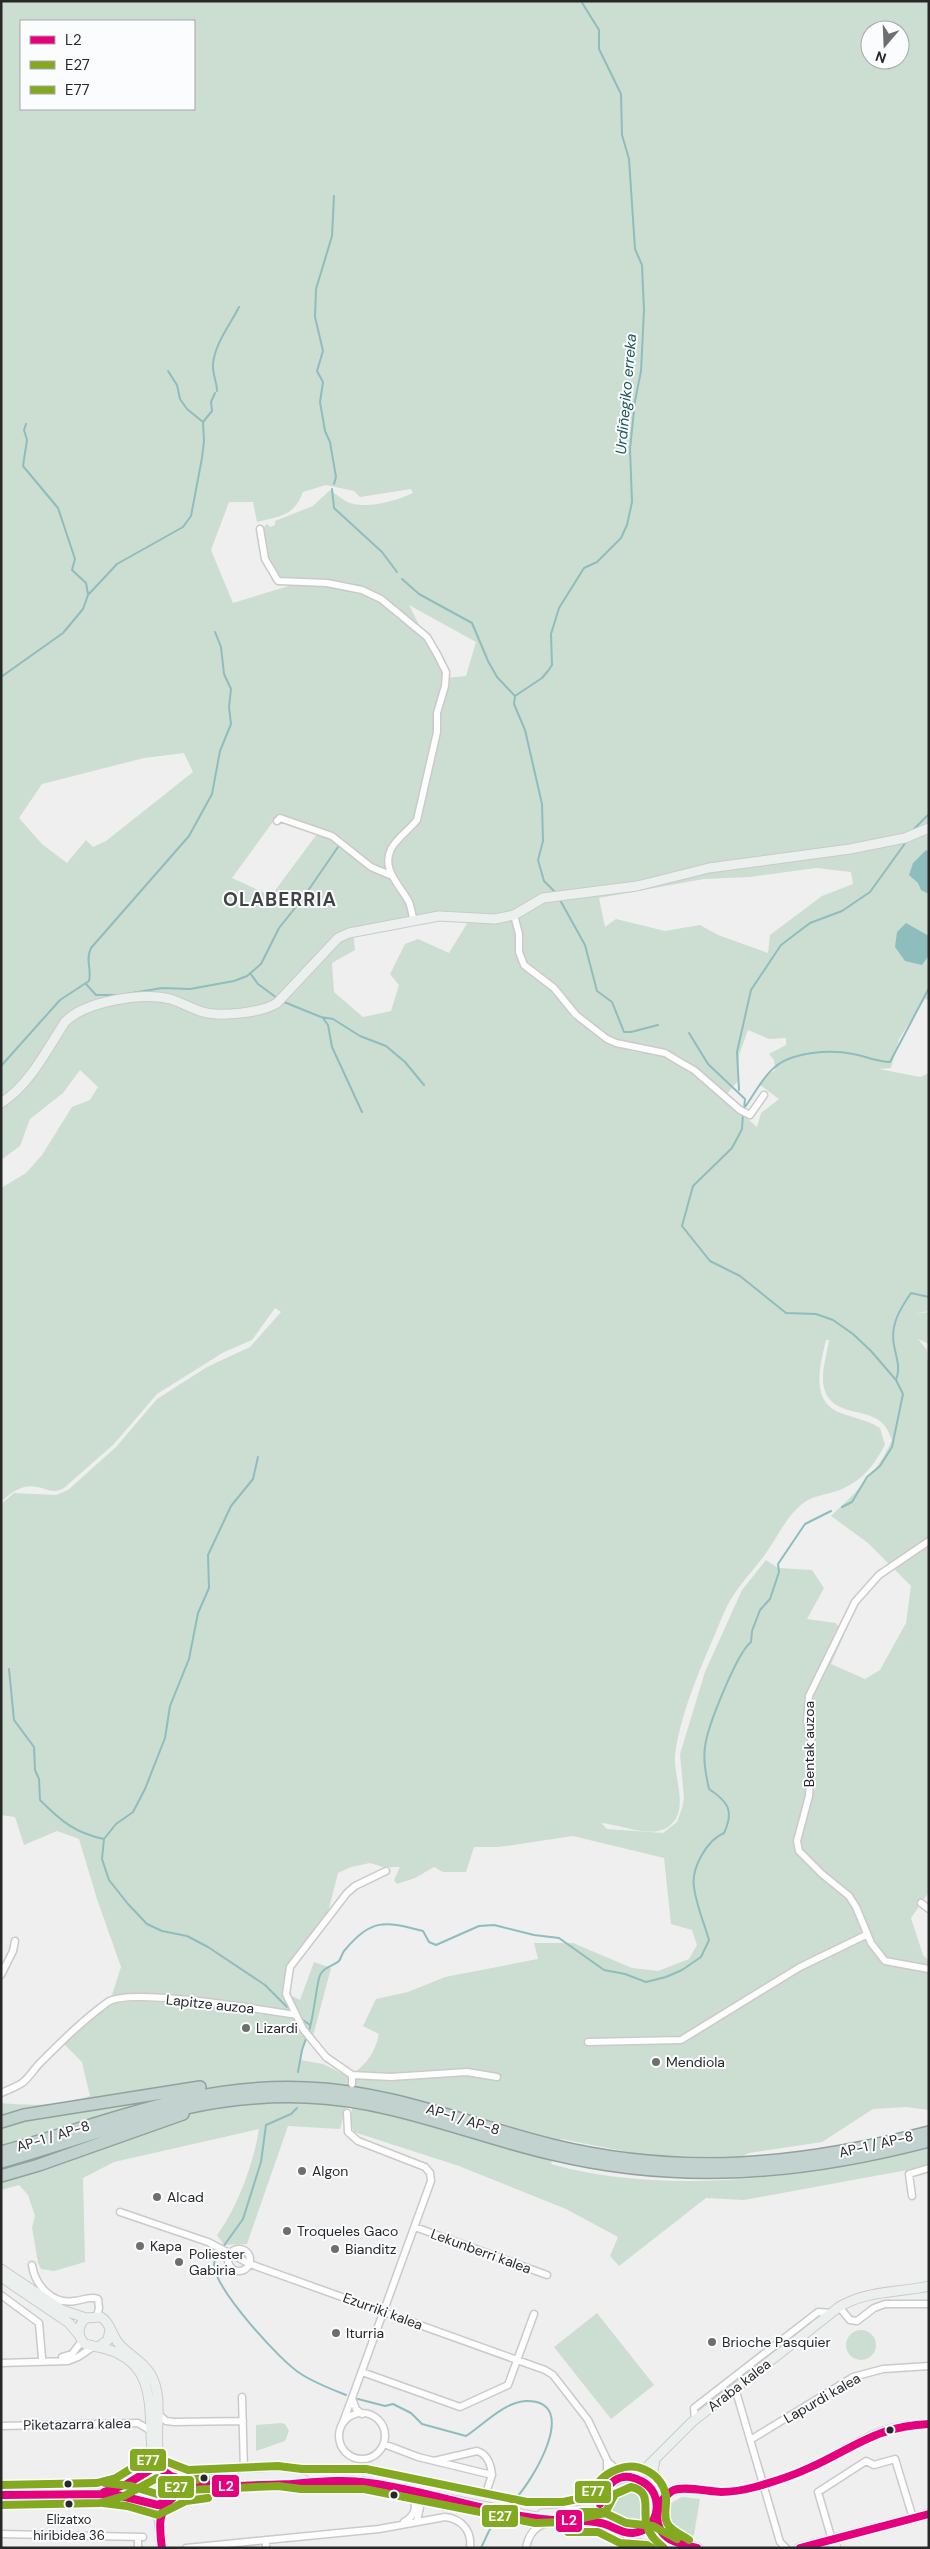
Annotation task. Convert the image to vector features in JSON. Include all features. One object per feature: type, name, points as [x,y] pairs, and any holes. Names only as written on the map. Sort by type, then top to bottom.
[{"type":"highway","points":[[1,2122],[24,2115],[178,2090],[242,2083],[253,2088]]},
{"type":"highway","name":"AP-1 / AP-8","points":[[1,2152],[162,2102],[202,2094],[253,2088],[310,2088],[370,2094],[428,2108],[554,2146],[601,2155],[671,2163],[735,2164],[790,2160],[860,2149],[929,2132]]},
{"type":"highway","points":[[1,2176],[191,2112],[262,2100],[270,2096]]},
{"type":"highway","name":"AP-1 / AP-8","points":[[1,2162],[162,2112],[212,2102],[270,2096],[309,2097],[368,2104],[425,2117],[552,2154],[607,2165],[671,2172],[726,2173],[790,2169],[854,2159],[929,2141]]},
{"type":"highway","points":[[1,2180],[17,2171]]},
{"type":"main road","points":[[1,1103],[10,1098],[25,1082],[65,1022],[72,1015],[88,1006],[142,998],[169,999],[204,1012],[266,1010],[277,1003],[338,938],[349,934],[439,916],[495,919],[514,915],[542,898],[637,886],[709,868],[850,849],[905,838],[929,828]]},
{"type":"main road","points":[[1,2269],[62,2310],[86,2318],[96,2316],[104,2319],[120,2345],[141,2362],[151,2374],[157,2390],[158,2414],[151,2461],[143,2473],[137,2491],[159,2518],[162,2548]]},
{"type":"main road","points":[[1,2277],[69,2323],[80,2338],[96,2347],[111,2350],[122,2357],[137,2369],[144,2379],[150,2398],[160,2460],[174,2485],[159,2518]]},
{"type":"main road","points":[[836,2310],[854,2298],[865,2295],[929,2286]]},
{"type":"main road","name":"Araba kalea","points":[[636,2478],[695,2419],[836,2310]]},
{"type":"main road","points":[[80,2338],[80,2326],[86,2318]]},
{"type":"main road","points":[[96,2347],[108,2340],[110,2329]]},
{"type":"main road","points":[[657,2456],[652,2476],[656,2513],[661,2532],[673,2546],[698,2548]]},
{"type":"main road","points":[[98,2493],[120,2487],[153,2468],[196,2480],[278,2476],[306,2480],[365,2479],[549,2515],[574,2512],[600,2504]]},
{"type":"main road","points":[[609,2525],[602,2514],[600,2504],[607,2487],[615,2480],[626,2477],[636,2478],[644,2481],[654,2492]]},
{"type":"main road","points":[[1,2494],[121,2494],[147,2503],[168,2501],[183,2491],[196,2488],[343,2481],[374,2483],[556,2521],[600,2522],[618,2531],[650,2536],[673,2546],[684,2548]]},
{"type":"main road","points":[[635,2533],[645,2529],[656,2513]]},
{"type":"main road","points":[[817,2548],[929,2514]]},
{"type":"main road","points":[[799,2548],[833,2544]]},
{"type":"street","points":[[260,529],[265,559],[278,581],[327,583],[362,590],[381,599],[427,637],[446,672],[445,686],[437,713],[437,732],[417,820],[390,850],[388,862],[390,875],[410,903],[414,921]]},
{"type":"street","points":[[277,821],[280,818],[332,836],[371,867],[390,875]]},
{"type":"street","points":[[514,915],[519,934],[519,952],[524,964],[554,988],[576,1015],[616,1043],[665,1053],[694,1070],[743,1112],[750,1115],[764,1095]]},
{"type":"street","name":"Bentak auzoa","points":[[929,1541],[879,1575],[855,1602],[809,1696],[807,1722],[812,1739],[812,1766],[809,1796],[798,1841],[799,1851],[849,1896],[856,1907],[866,1935],[885,1961],[929,1969]]},
{"type":"street","points":[[386,1871],[355,1886],[347,1893],[290,1967],[286,1994],[303,2028],[326,2057],[352,2074],[391,2077],[467,2072],[497,2077]]},
{"type":"street","points":[[921,1903],[929,1909]]},
{"type":"street","points":[[588,2042],[681,2040],[800,1967],[866,1935]]},
{"type":"street","points":[[1,1975],[13,1951],[15,1941]]},
{"type":"street","name":"Lapitze auzoa","points":[[1,2093],[22,2083],[80,2025],[110,2001],[116,1999],[137,1996],[216,2005],[242,2005],[296,2015]]},
{"type":"street","points":[[352,2074],[352,2084]]},
{"type":"street","points":[[342,2424],[353,2415],[362,2414],[374,2417],[384,2429],[384,2444],[374,2456],[367,2459],[349,2456],[341,2446],[339,2438],[342,2424],[431,2181],[430,2173],[425,2166],[358,2141],[348,2132],[347,2113]]},
{"type":"street","points":[[912,2196],[909,2174],[929,2168]]},
{"type":"street","name":"Ezurriki kalea","points":[[120,2212],[208,2242],[250,2264],[517,2360],[553,2375],[588,2420],[606,2458]]},
{"type":"street","name":"Lekunberri kalea","points":[[415,2227],[547,2275]]},
{"type":"street","points":[[230,2254],[228,2261],[232,2269],[243,2270],[250,2264]]},
{"type":"street","points":[[32,2265],[37,2281],[51,2296],[68,2302],[89,2297],[98,2299],[99,2308],[96,2316]]},
{"type":"street","points":[[1,2295],[39,2323],[42,2358]]},
{"type":"street","points":[[695,2419],[694,2408],[818,2312],[836,2310],[850,2320],[857,2322],[874,2308],[885,2304],[929,2304]]},
{"type":"street","points":[[362,2372],[460,2407],[508,2384],[534,2314]]},
{"type":"street","points":[[1,2361],[69,2356],[77,2350],[80,2338]]},
{"type":"street","points":[[1,2361],[68,2360],[96,2347]]},
{"type":"street","name":"Lapurdi kalea","points":[[750,2440],[853,2377],[883,2369],[929,2366]]},
{"type":"street","points":[[735,2388],[780,2542],[786,2548]]},
{"type":"street","points":[[242,2397],[244,2471]]},
{"type":"street","points":[[352,2398],[356,2409],[362,2414]]},
{"type":"street","points":[[158,2414],[166,2421],[174,2422],[243,2421]]},
{"type":"street","points":[[155,2431],[166,2424],[174,2422]]},
{"type":"street","name":"Piketazarra kalea","points":[[1,2426],[138,2423],[155,2431]]},
{"type":"street","points":[[656,2513],[662,2498],[675,2489],[713,2492],[735,2491],[763,2484],[811,2467],[860,2439],[887,2428],[909,2424],[929,2424]]},
{"type":"street","points":[[384,2444],[434,2461],[492,2474]]},
{"type":"street","points":[[434,2461],[477,2451],[481,2452],[491,2465],[492,2474],[487,2490]]},
{"type":"street","points":[[606,2458],[614,2469],[626,2477]]},
{"type":"street","points":[[606,2458],[607,2487]]},
{"type":"street","points":[[833,2544],[818,2492],[866,2461],[874,2465],[892,2458],[897,2461],[913,2518]]},
{"type":"street","points":[[409,2490],[415,2500],[417,2512]]},
{"type":"street","points":[[417,2521],[413,2519],[421,2502],[430,2495]]},
{"type":"street","points":[[417,2512],[432,2519]]},
{"type":"street","points":[[401,2524],[417,2512]]},
{"type":"street","points":[[186,2548],[378,2529],[450,2517],[462,2523],[469,2534],[470,2548]]},
{"type":"street","points":[[526,2548],[534,2529],[540,2525],[556,2521]]},
{"type":"street","points":[[1,2534],[141,2537],[138,2548]]},
{"type":"street","points":[[266,2540],[266,2548]]},
{"type":"green space","points":[[1,1],[929,1],[929,830],[925,832],[929,838],[929,1000],[925,999],[899,1039],[891,1068],[879,1069],[920,1077],[929,1073],[929,1311],[914,1314],[929,1312],[929,1344],[918,1339],[927,1350],[927,1359],[929,1359],[929,1892],[911,1918],[923,1955],[929,1961],[929,2110],[906,2107],[873,2109],[822,2142],[749,2153],[740,2157],[644,2155],[561,2139],[551,2164],[596,2174],[643,2179],[691,2181],[740,2179],[837,2167],[929,2147],[929,2166],[744,2200],[706,2198],[619,2266],[610,2256],[618,2237],[566,2209],[459,2166],[354,2132],[351,2118],[354,2089],[352,2075],[370,2057],[377,2041],[379,2034],[363,2026],[376,1999],[408,1992],[445,1977],[538,1959],[534,1943],[573,1943],[632,1968],[658,1971],[689,1959],[697,1945],[692,1930],[671,1924],[664,1858],[573,1836],[499,1847],[474,1847],[466,1872],[443,1872],[434,1867],[415,1878],[397,1884],[394,1880],[400,1867],[383,1867],[370,1863],[351,1867],[338,1873],[326,1920],[290,1967],[286,1993],[300,2000],[314,1962],[331,1968],[312,2040],[306,2040],[300,2060],[323,2064],[349,2077],[346,2107],[340,2129],[288,2126],[247,2244],[224,2245],[217,2235],[244,2185],[259,2129],[114,2162],[83,2178],[85,2262],[54,2271],[41,2269],[38,2263],[32,2227],[35,2216],[28,2195],[19,2185],[1,2190],[1,2103],[46,2104],[68,2102],[90,2096],[82,2062],[62,2042],[110,2001],[121,1967],[97,1899],[79,1839],[57,1831],[24,1845],[15,1817],[1,1815],[1,1504],[14,1493],[56,1495],[68,1490],[116,1447],[157,1399],[207,1367],[250,1347],[281,1312],[275,1308],[252,1340],[224,1352],[157,1394],[114,1444],[64,1488],[51,1491],[31,1486],[13,1492],[1,1502],[1,1188],[26,1173],[42,1155],[72,1107],[90,1100],[98,1087],[80,1070],[63,1093],[30,1119],[20,1146],[1,1160]],"holes":[[[326,485],[354,491],[360,497],[411,489],[413,493],[374,505],[358,505],[348,502],[330,490],[313,506],[275,521],[275,525],[270,527],[267,524],[262,529],[266,559],[277,580],[292,585],[233,603],[211,550],[229,502],[253,502],[257,522],[286,514],[295,506],[303,492]],[[409,605],[476,642],[466,676],[446,678]],[[184,753],[193,772],[106,841],[93,847],[86,840],[67,863],[42,844],[19,818],[42,784],[144,758]],[[277,816],[317,834],[271,896],[232,878]],[[816,868],[851,872],[853,884],[822,896],[770,935],[768,953],[718,935],[700,925],[665,931],[616,919],[605,927],[599,898],[704,879],[750,877]],[[440,914],[468,922],[449,953],[418,939],[405,944],[390,974],[399,985],[391,1011],[363,1017],[334,992],[332,963],[355,950],[353,931]],[[748,1030],[769,1039],[786,1038],[786,1045],[769,1054],[774,1060],[775,1070],[764,1077],[760,1085],[779,1099],[761,1113],[757,1127],[693,1072],[664,1056],[631,1051],[604,1040],[667,1052],[726,1095],[738,1081],[739,1055]],[[826,1340],[829,1340],[823,1377],[826,1394],[832,1402],[840,1407],[878,1420],[886,1428],[892,1440],[873,1472],[831,1516],[868,1543],[911,1586],[906,1623],[880,1670],[865,1679],[831,1664],[844,1635],[836,1623],[807,1619],[824,1588],[812,1570],[778,1568],[766,1560],[742,1590],[705,1672],[680,1754],[684,1798],[677,1822],[663,1833],[607,1829],[601,1823],[653,1832],[668,1827],[675,1821],[679,1813],[680,1803],[675,1764],[678,1737],[694,1684],[727,1606],[795,1511],[808,1500],[840,1490],[857,1480],[873,1464],[885,1445],[880,1428],[836,1411],[828,1405],[823,1397],[819,1378]]]},
{"type":"green space","points":[[597,2313],[654,2385],[611,2419],[554,2347]]},
{"type":"green space","points":[[861,2330],[872,2334],[876,2345],[872,2356],[861,2360],[850,2356],[846,2345],[850,2334]]},
{"type":"green space","points":[[285,2424],[289,2431],[285,2441],[256,2451],[256,2425]]},
{"type":"green space","points":[[628,2487],[640,2493],[646,2505],[640,2517],[628,2523],[616,2517],[610,2505],[616,2493]]},
{"type":"green space","points":[[682,2497],[700,2499],[694,2535],[691,2537],[677,2534],[669,2526],[668,2522],[671,2503]]},
{"type":"water","points":[[926,850],[929,852],[929,894],[921,890],[918,883],[909,875],[913,863]]},
{"type":"water","points":[[906,923],[929,936],[929,955],[922,965],[905,961],[895,947],[897,932]]},
{"type":"waterway","name":"Urdiñegiko erreka","points":[[557,894],[544,881],[538,860],[543,841],[542,804],[525,730],[514,704],[515,696],[542,678],[552,665],[551,634],[559,608],[584,568],[597,562],[621,538],[627,525],[632,502],[630,449],[635,401],[641,371],[644,310],[642,265],[635,249],[629,159],[622,135],[621,94],[599,49],[599,30],[581,1]]},
{"type":"waterway","points":[[334,196],[332,236],[316,289],[315,317],[323,351],[317,371],[323,382],[320,402],[336,477],[334,484]]},
{"type":"waterway","points":[[217,391],[213,367],[214,356],[239,307]]},
{"type":"waterway","points":[[168,371],[177,385],[180,399],[187,409],[203,422]]},
{"type":"waterway","points":[[1,677],[63,633],[83,609],[88,595],[117,564],[183,527],[191,516],[202,458],[204,441],[203,422],[212,411],[211,402],[215,393]]},
{"type":"waterway","points":[[26,424],[24,430],[27,440],[23,466],[58,508],[75,559],[72,570],[86,583],[88,594]]},
{"type":"waterway","points":[[332,489],[334,508],[382,552],[397,572]]},
{"type":"waterway","points":[[402,579],[419,594],[472,623],[497,677],[515,696]]},
{"type":"waterway","points":[[1,1066],[60,1000],[89,981],[89,952],[91,948],[189,836],[212,794],[220,751],[231,724],[229,707],[231,689],[224,674],[221,647],[215,632]]},
{"type":"waterway","points":[[914,829],[929,814]]},
{"type":"waterway","points":[[739,1090],[737,1052],[751,990],[781,945],[810,923],[842,911],[870,892],[906,842]]},
{"type":"waterway","points":[[86,984],[96,995],[120,995],[162,988],[190,989],[234,981],[247,976],[261,964],[279,928],[303,898],[338,847]]},
{"type":"waterway","name":"Urdiñegiko erreka","points":[[560,900],[585,945],[597,991],[612,1002],[624,1032],[658,1025]]},
{"type":"waterway","points":[[250,973],[258,984],[277,998]]},
{"type":"waterway","points":[[745,1107],[771,1071],[782,1062],[791,1058],[812,1053],[834,1052],[890,1062],[929,988]]},
{"type":"waterway","points":[[284,1002],[321,1017],[333,1019],[360,1036],[386,1046],[405,1062],[424,1085]]},
{"type":"waterway","points":[[323,1018],[328,1025],[332,1047],[362,1112]]},
{"type":"waterway","name":"Urdiñegiko erreka","points":[[689,1033],[708,1064],[745,1099],[744,1109]]},
{"type":"waterway","points":[[743,1114],[742,1129],[732,1148],[693,1186],[682,1226],[710,1261],[740,1276],[786,1313],[816,1314],[833,1320],[853,1334],[871,1351],[896,1380],[903,1394],[892,1447],[880,1466],[867,1477],[852,1502],[842,1507]]},
{"type":"waterway","points":[[896,1380],[898,1367],[893,1331],[897,1318],[911,1293],[929,1297]]},
{"type":"waterway","points":[[258,1457],[253,1479],[231,1506],[208,1555],[209,1588],[198,1613],[189,1659],[170,1706],[165,1738],[145,1789],[133,1812],[116,1824],[104,1839],[102,1859],[109,1880],[147,1924],[162,1931],[187,1936],[208,1947],[265,1985],[287,2007]]},
{"type":"waterway","points":[[309,2031],[320,1974],[339,1961],[344,1951],[354,1940],[371,1928],[379,1925],[398,1925],[423,1931],[429,1942],[436,1945],[479,1926],[494,1925],[534,1935],[559,1938],[604,1970],[625,1974],[646,1982],[666,1977],[682,1970],[701,1957],[709,1940],[695,1893],[695,1872],[706,1848],[724,1833],[729,1818],[725,1802],[709,1789],[704,1758],[707,1737],[731,1675],[738,1660],[751,1642],[752,1631],[760,1610],[770,1599],[779,1572],[778,1564],[805,1524],[831,1511]]},
{"type":"waterway","points":[[9,1669],[14,1720],[34,1747],[35,1770],[39,1779],[40,1800],[77,1830],[104,1839]]},
{"type":"waterway","points":[[303,2020],[310,2025]]},
{"type":"waterway","points":[[298,2072],[307,2036]]},
{"type":"waterway","points":[[223,2247],[243,2219],[261,2162],[266,2125],[291,2114],[297,2108]]},
{"type":"waterway","points":[[220,2251],[214,2263],[217,2276],[236,2307],[250,2324],[291,2367],[317,2383],[346,2395]]},
{"type":"waterway","points":[[358,2399],[385,2406],[393,2404],[411,2413],[422,2424],[466,2436],[510,2405],[526,2401],[542,2404],[550,2414],[552,2427],[548,2443],[532,2476],[515,2499]]},
{"type":"waterway","points":[[481,2548],[489,2531],[502,2514]]},
{"type":"transit line","name":"L2","points":[[697,2548],[671,2540],[660,2529],[657,2516],[661,2502],[672,2491],[676,2489],[689,2489],[725,2492],[751,2488],[803,2471],[866,2439],[894,2429],[929,2424]]},
{"type":"transit line","name":"E77","points":[[1,2485],[97,2483],[116,2478],[142,2462],[157,2458],[188,2470],[278,2466],[302,2469],[366,2469],[527,2502],[563,2502],[592,2496],[598,2483],[605,2476],[618,2469],[633,2467],[648,2471],[660,2481],[666,2496],[665,2517],[667,2523],[674,2531],[689,2540]]},
{"type":"transit line","name":"L2","points":[[104,2492],[127,2484],[153,2468],[161,2469],[171,2476],[182,2479],[207,2480]]},
{"type":"transit line","name":"L2","points":[[1,2495],[113,2494],[158,2505],[183,2491],[196,2488],[350,2481],[393,2487],[532,2518],[601,2523],[629,2533],[642,2530],[649,2525],[654,2518],[656,2510],[654,2493],[649,2486],[641,2481],[626,2477],[614,2480],[606,2490],[600,2504]]},
{"type":"transit line","name":"E27","points":[[1,2505],[100,2503],[124,2496],[157,2478],[168,2485],[186,2490],[278,2486],[301,2489],[364,2489],[535,2523],[565,2522],[605,2513],[615,2494],[631,2487],[638,2489],[642,2493],[645,2502],[648,2530],[664,2548]]},
{"type":"transit line","name":"E77","points":[[105,2483],[131,2486],[157,2494],[180,2481],[206,2478]]},
{"type":"transit line","name":"L2","points":[[162,2548],[160,2532],[162,2512],[176,2495]]},
{"type":"transit line","name":"E27","points":[[103,2503],[127,2506],[158,2515],[186,2501],[208,2498]]},
{"type":"transit line","name":"E77","points":[[568,2512],[603,2512],[626,2523],[653,2526],[677,2539]]},
{"type":"transit line","name":"L2","points":[[800,2548],[929,2514]]},
{"type":"transit line","name":"E27","points":[[568,2532],[598,2532],[620,2543],[647,2545],[652,2548]]},
{"type":"place","name":"Lizardi","points":[[246,2028]]},
{"type":"place","name":"Mendiola","points":[[656,2062]]},
{"type":"place","name":"Algon","points":[[302,2171]]},
{"type":"place","name":"Alcad","points":[[157,2197]]},
{"type":"place","name":"Troqueles Gaco","points":[[287,2231]]},
{"type":"place","name":"Kapa","points":[[140,2246]]},
{"type":"place","name":"Bianditz","points":[[335,2249]]},
{"type":"place","name":"Poliester Gabiria","points":[[179,2262]]},
{"type":"place","name":"Iturria","points":[[336,2333]]},
{"type":"place","name":"Brioche Pasquier","points":[[712,2342]]},
{"type":"place","name":"Elizatxo hiribidea 36","points":[[69,2504]]},
{"type":"district","name":"OLABERRIA","points":[[280,899]]}]
